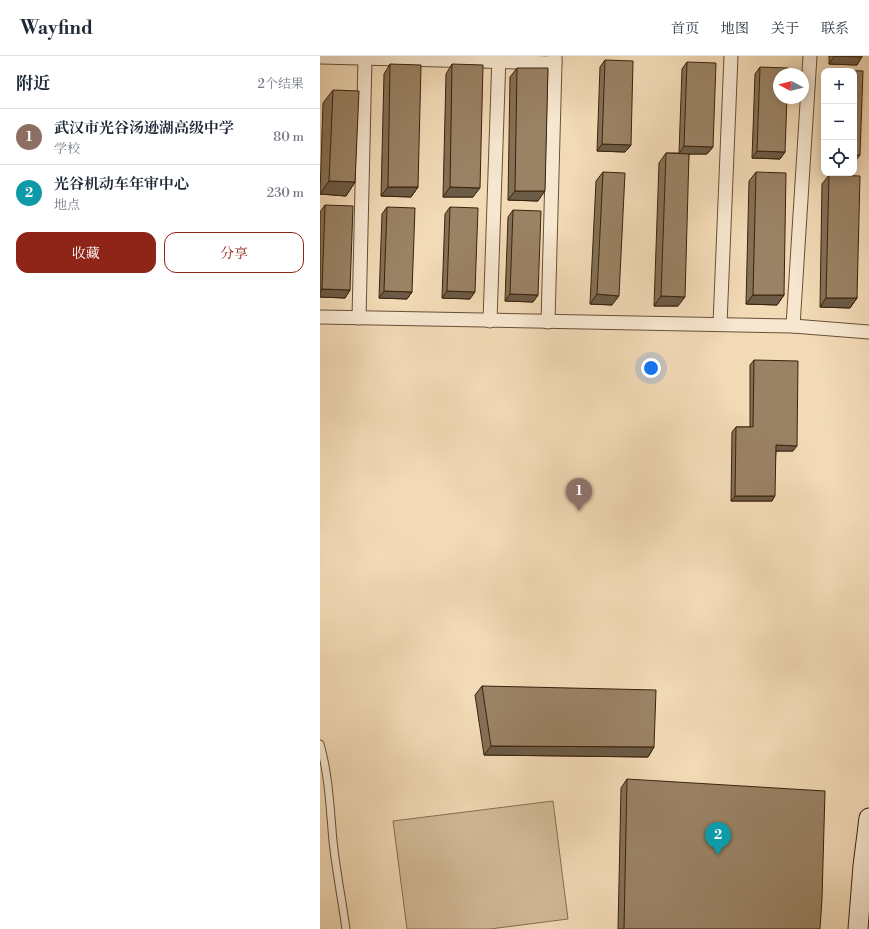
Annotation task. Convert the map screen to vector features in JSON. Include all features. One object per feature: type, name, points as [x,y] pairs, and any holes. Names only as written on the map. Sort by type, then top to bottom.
[{"type":"street","points":[[720,324],[731,56]]},
{"type":"street","points":[[793,326],[810,56]]},
{"type":"street","points":[[320,57],[555,60],[548,322]]},
{"type":"street","points":[[359,318],[365,58]]},
{"type":"street","points":[[490,320],[499,59]]},
{"type":"street","points":[[320,317],[720,324],[793,326],[869,332]]},
{"type":"street","points":[[858,929],[863,866],[869,818]]},
{"type":"lane","points":[[320,744],[329,788],[334,843],[346,929]]},
{"type":"shaded area","points":[[553,801],[568,919],[490,929],[407,929],[393,821]]},
{"type":"building","points":[[834,56],[862,56],[862,57]]},
{"type":"building","points":[[605,60],[633,61],[631,145],[602,144]]},
{"type":"building","points":[[687,62],[716,63],[713,147],[684,146]]},
{"type":"building","points":[[390,64],[421,65],[418,187],[388,187]]},
{"type":"building","points":[[452,64],[483,65],[480,188],[450,187]]},
{"type":"building","points":[[760,67],[788,68],[773,68],[773,104],[787,104],[785,152],[757,151]]},
{"type":"building","points":[[517,68],[548,68],[545,191],[515,191]]},
{"type":"building","points":[[857,71],[863,71],[860,155],[857,155]]},
{"type":"building","points":[[333,90],[359,91],[355,182],[329,181]]},
{"type":"building","points":[[666,153],[689,154],[685,297],[661,296]]},
{"type":"building","points":[[603,172],[625,173],[619,296],[597,294]]},
{"type":"building","points":[[756,172],[786,173],[784,295],[753,295]]},
{"type":"building","points":[[829,176],[860,176],[857,298],[826,298]]},
{"type":"building","points":[[325,205],[353,206],[350,290],[322,289]]},
{"type":"building","points":[[387,207],[415,208],[412,292],[384,291]]},
{"type":"building","points":[[450,207],[478,208],[475,292],[447,291]]},
{"type":"building","points":[[513,210],[541,211],[538,295],[510,294]]},
{"type":"building","points":[[754,360],[798,361],[797,446],[776,445],[775,496],[735,496],[736,427],[753,427]]},
{"type":"building","points":[[482,686],[656,690],[654,747],[491,746]]},
{"type":"building","points":[[627,779],[825,791],[820,929],[624,929]]},
{"type":"place","name":"武汉市光谷汤逊湖高级中学","points":[[579,511]]},
{"type":"place","name":"光谷机动车年审中心","points":[[718,855]]}]
